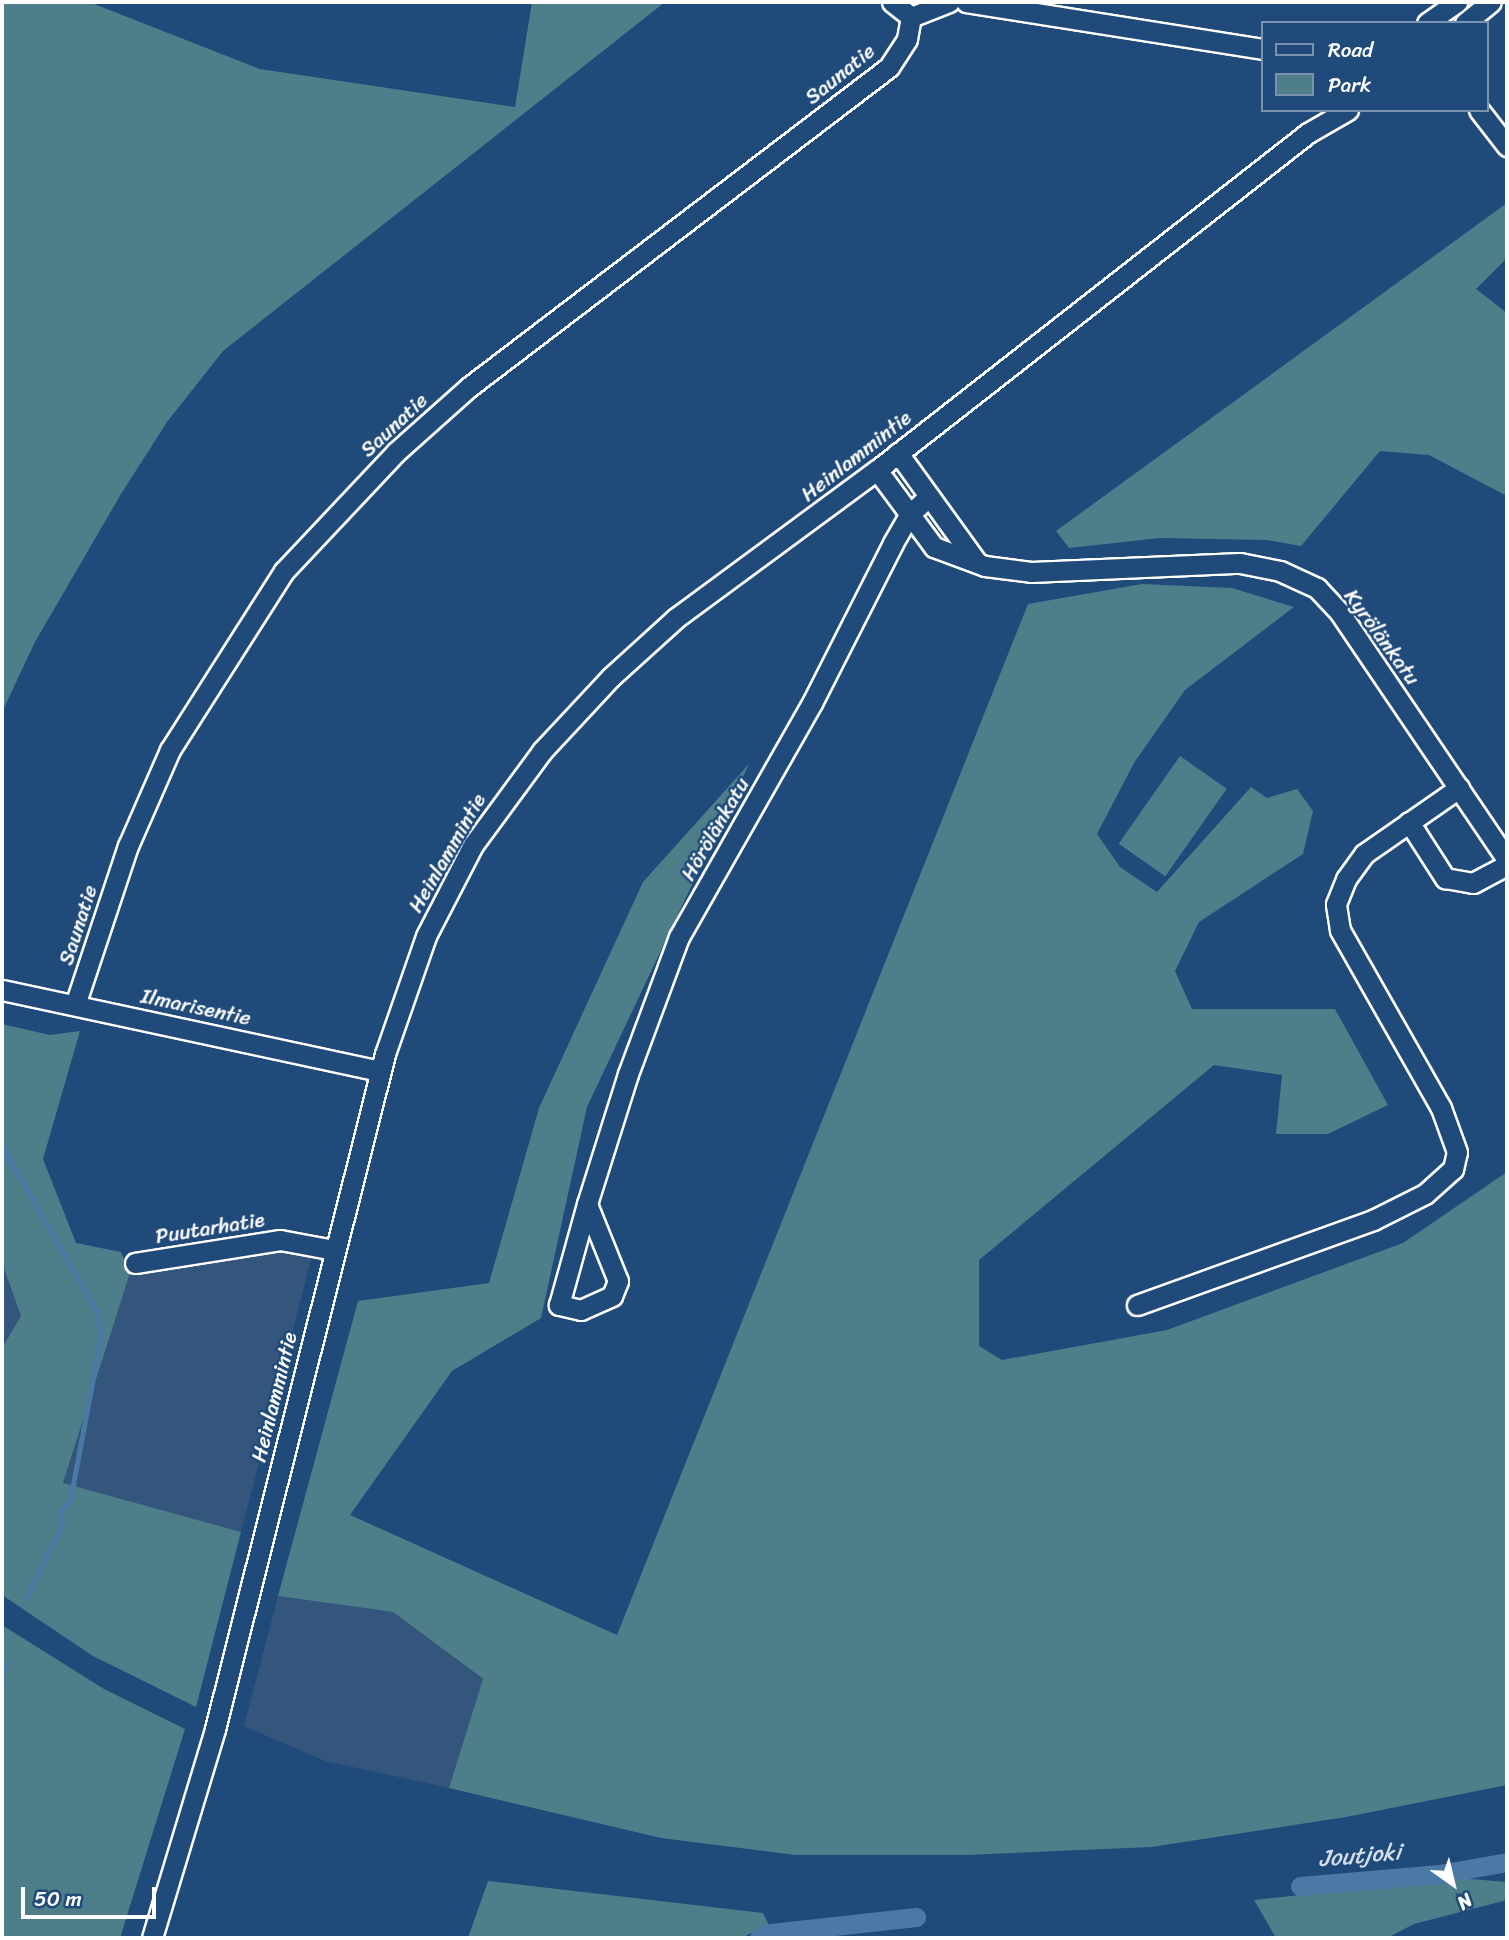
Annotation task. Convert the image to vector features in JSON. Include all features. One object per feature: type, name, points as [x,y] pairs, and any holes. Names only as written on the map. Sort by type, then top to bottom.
[{"type":"street","points":[[892,2],[911,18],[949,2]]},
{"type":"street","points":[[966,2],[1260,49]]},
{"type":"street","points":[[1430,21],[1457,2]]},
{"type":"street","points":[[1467,21],[1491,2]]},
{"type":"street","name":"Saunatie","points":[[75,1005],[128,846],[170,750],[284,571],[396,452],[469,387],[889,67],[907,39],[911,18]]},
{"type":"street","name":"Heinlammintie","points":[[1308,133],[1321,112]]},
{"type":"street","name":"Heinlammintie","points":[[152,1938],[215,1729],[380,1071],[410,978],[447,890],[510,790],[542,751],[611,677],[676,618],[877,470],[1308,133],[1345,112]]},
{"type":"street","points":[[1481,112],[1507,146]]},
{"type":"street","points":[[898,453],[928,498],[979,564]]},
{"type":"street","name":"Kyrölänkatu","points":[[877,470],[934,547],[979,564],[1031,572],[1240,563],[1298,578],[1317,588],[1340,613],[1507,862]]},
{"type":"street","name":"Hörölänkatu","points":[[587,1204],[618,1281],[612,1296],[581,1310],[559,1305],[587,1204],[628,1073],[679,937],[812,703],[910,514],[928,498]]},
{"type":"street","points":[[1137,1305],[1373,1220],[1425,1194],[1453,1169],[1457,1152],[1441,1108],[1340,930],[1336,904],[1346,879],[1364,853],[1459,788]]},
{"type":"street","points":[[1409,822],[1445,878],[1473,883],[1507,862]]},
{"type":"street","name":"Ilmarisentie","points":[[2,990],[380,1071]]},
{"type":"street","name":"Puutarhatie","points":[[135,1262],[280,1240],[334,1250]]},
{"type":"shaded area","points":[[281,1248],[312,1256],[241,1532],[63,1484],[130,1273]]},
{"type":"shaded area","points":[[2,1263],[21,1316],[2,1348]]},
{"type":"shaded area","points":[[278,1596],[393,1612],[483,1680],[449,1788],[325,1761],[244,1726]]},
{"type":"green space","points":[[2,2],[89,2],[260,69],[515,107],[532,2],[665,2],[223,351],[167,422],[121,494],[35,642],[2,712]]},
{"type":"green space","points":[[1507,203],[1507,258],[1476,289],[1507,313],[1507,496],[1429,455],[1380,451],[1301,546],[1267,540],[1160,538],[1069,548],[1056,531]]},
{"type":"green space","points":[[1142,584],[1232,588],[1294,607],[1185,690],[1134,763],[1097,834],[1120,867],[1157,892],[1251,787],[1267,798],[1297,789],[1313,811],[1303,854],[1199,922],[1175,971],[1192,1009],[1335,1009],[1388,1105],[1328,1134],[1276,1134],[1282,1075],[1214,1065],[979,1260],[979,1346],[1002,1360],[1167,1330],[1403,1243],[1507,1172],[1507,1785],[1346,1817],[1151,1847],[967,1855],[795,1855],[661,1838],[449,1788],[483,1679],[393,1612],[278,1596],[358,1301],[489,1283],[539,1108],[643,882],[749,764],[587,1107],[541,1318],[452,1371],[350,1515],[617,1635],[1028,604]]},
{"type":"green space","points":[[1180,756],[1227,789],[1165,876],[1119,844]]},
{"type":"green space","points":[[2,1024],[50,1035],[80,1031],[43,1159],[76,1243],[121,1252],[130,1273],[63,1483],[241,1532],[196,1707],[93,1656],[2,1595],[2,1348],[21,1316],[2,1263]]},
{"type":"green space","points":[[2,1625],[104,1689],[185,1729],[120,1938],[2,1938]]},
{"type":"green space","points":[[1459,1878],[1507,1882],[1507,1900],[1414,1924],[1387,1938],[1276,1938],[1254,1900]]},
{"type":"green space","points":[[488,1881],[763,1913],[769,1925],[741,1938],[468,1938]]},
{"type":"waterway","points":[[2,1146],[97,1312],[101,1335],[70,1500],[60,1512],[62,1524],[26,1598]]},
{"type":"waterway","points":[[2,1682],[5,1663]]},
{"type":"waterway","name":"Joutjoki","points":[[1300,1886],[1439,1874],[1507,1862]]},
{"type":"waterway","name":"Joutjoki","points":[[759,1938],[771,1933],[916,1917]]}]
